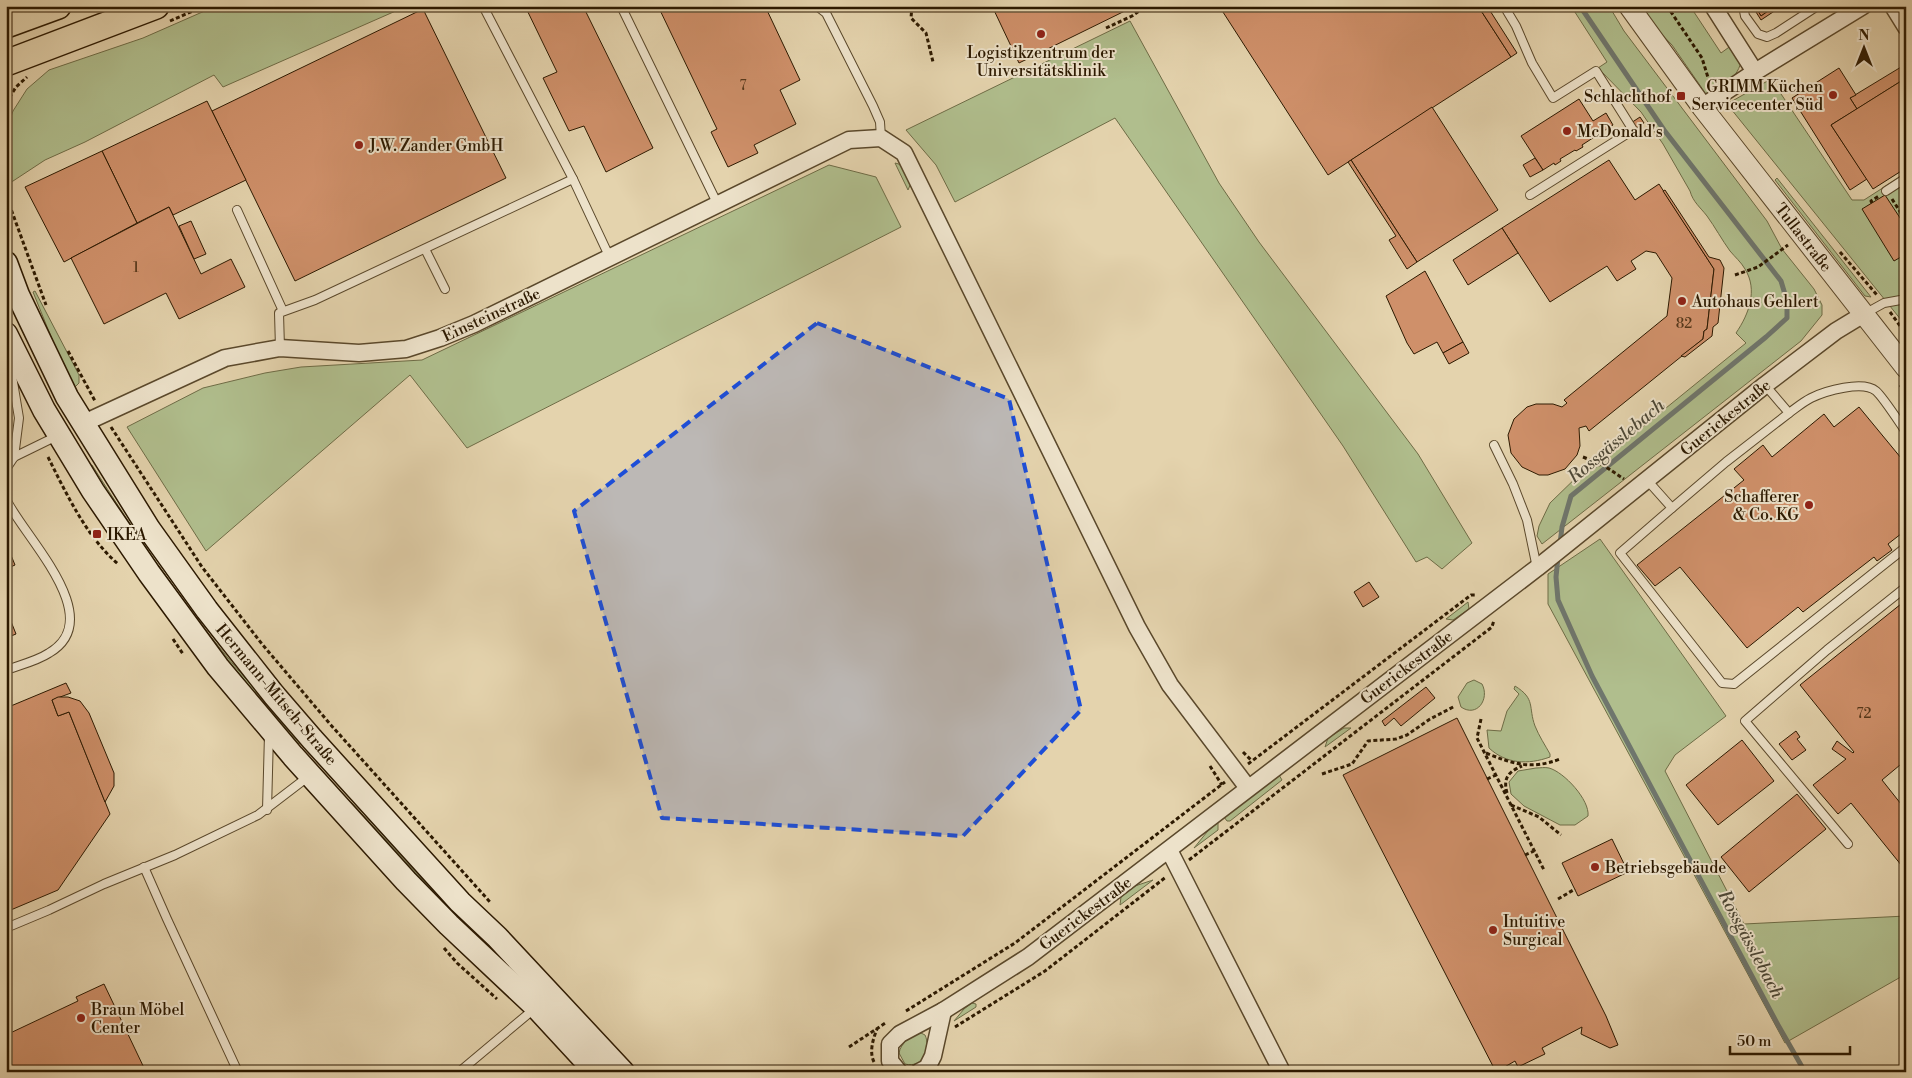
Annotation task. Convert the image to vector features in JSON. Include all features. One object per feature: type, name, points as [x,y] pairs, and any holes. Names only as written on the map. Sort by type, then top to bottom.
[{"type":"main road","points":[[10,21],[58,6]]},
{"type":"main road","points":[[12,71],[156,6]]},
{"type":"main road","name":"Hermann-Mitsch-Straße","points":[[6,263],[18,295],[67,397],[93,419],[117,480],[149,529],[207,610],[274,695],[329,757],[460,902],[497,937],[623,1072]]},
{"type":"main road","name":"Hermann-Mitsch-Straße","points":[[6,334],[59,435],[93,491],[149,573],[218,667],[310,775],[449,925],[536,1008],[596,1072]]},
{"type":"main road","points":[[59,435],[93,419]]},
{"type":"main road","points":[[310,775],[329,757]]},
{"type":"street","name":"Tullastraße","points":[[1629,6],[1709,103],[1906,368]]},
{"type":"street","points":[[1713,6],[1755,72]]},
{"type":"street","points":[[1709,103],[1755,72],[1863,6]]},
{"type":"street","points":[[1892,6],[1906,27]]},
{"type":"street","name":"Einsteinstraße","points":[[93,419],[225,358],[280,348],[359,353],[406,349],[440,338],[474,324],[849,140],[881,138]]},
{"type":"street","points":[[881,138],[904,153],[1137,627],[1170,685],[1248,788]]},
{"type":"street","name":"Guerickestraße","points":[[900,1072],[890,1061],[890,1044],[900,1034],[943,1012],[1028,957],[1542,564],[1765,385],[1836,331],[1864,314]]},
{"type":"street","points":[[1168,850],[1282,1072]]},
{"type":"street","points":[[920,1072],[927,1068],[933,1056],[943,1012]]},
{"type":"lane","points":[[483,6],[573,178],[610,258]]},
{"type":"lane","points":[[621,6],[718,205]]},
{"type":"lane","points":[[817,6],[826,13],[873,106],[880,122],[881,138]]},
{"type":"lane","points":[[1504,6],[1516,26],[1532,63],[1553,98],[1596,71],[1633,130],[1530,195]]},
{"type":"lane","points":[[1743,6],[1745,16],[1758,34],[1767,37],[1816,7]]},
{"type":"lane","points":[[280,348],[279,313],[315,300],[573,178]]},
{"type":"lane","points":[[1886,191],[1906,178]]},
{"type":"lane","points":[[237,210],[283,311]]},
{"type":"lane","points":[[425,249],[445,289]]},
{"type":"lane","points":[[1864,314],[1884,303],[1906,299]]},
{"type":"lane","points":[[6,469],[14,457],[19,418],[12,376],[19,362]]},
{"type":"lane","points":[[1765,385],[1789,413]]},
{"type":"lane","points":[[1906,432],[1876,390],[1854,386],[1811,398],[1726,462],[1620,553],[1722,683],[1734,684],[1906,547]]},
{"type":"lane","points":[[14,457],[59,435]]},
{"type":"lane","points":[[1494,445],[1513,484],[1542,564]]},
{"type":"lane","points":[[1647,480],[1672,508]]},
{"type":"lane","points":[[6,499],[57,577],[69,606],[67,635],[58,647],[49,654],[6,670]]},
{"type":"lane","points":[[1848,844],[1745,721],[1826,650],[1906,587]]},
{"type":"lane","points":[[267,810],[269,728]]},
{"type":"lane","points":[[6,928],[175,855],[267,810],[310,775]]},
{"type":"lane","points":[[144,867],[238,1072]]},
{"type":"lane","points":[[459,1072],[536,1008]]},
{"type":"path","points":[[912,6],[911,18],[926,33],[933,62]]},
{"type":"path","points":[[1106,28],[1132,16],[1146,6]]},
{"type":"path","points":[[1667,6],[1702,58],[1709,103]]},
{"type":"path","points":[[6,103],[12,71]]},
{"type":"path","points":[[6,185],[7,198],[46,306]]},
{"type":"path","points":[[1736,275],[1758,267],[1775,255]]},
{"type":"path","points":[[1884,303],[1906,334]]},
{"type":"path","points":[[68,350],[86,386],[93,419],[202,567],[262,644],[330,724],[495,907]]},
{"type":"path","points":[[1583,457],[1613,471]]},
{"type":"path","points":[[58,477],[80,518],[103,551],[125,570]]},
{"type":"path","points":[[902,1014],[1015,943],[1471,595],[1500,595],[1492,626],[1045,971],[955,1027],[952,1035]]},
{"type":"path","points":[[1322,774],[1352,764],[1368,741],[1396,739],[1407,735],[1430,719],[1455,706]]},
{"type":"path","points":[[1481,719],[1478,738],[1544,870]]},
{"type":"path","points":[[1241,750],[1252,761]]},
{"type":"path","points":[[1485,753],[1508,763],[1522,766]]},
{"type":"path","points":[[1508,799],[1505,785],[1507,775],[1512,770],[1522,766],[1553,762],[1560,759]]},
{"type":"path","points":[[1487,779],[1496,775]]},
{"type":"path","points":[[1511,805],[1539,817],[1561,834]]},
{"type":"path","points":[[1525,855],[1534,850]]},
{"type":"path","points":[[1558,900],[1575,889]]},
{"type":"path","points":[[849,1047],[893,1019]]},
{"type":"highlighted area","points":[[817,323],[1009,399],[1081,710],[963,836],[662,818],[574,511]]},
{"type":"green space","points":[[216,6],[407,6],[223,87],[214,75],[85,142],[45,160],[10,183],[6,169],[7,127],[13,111],[27,89],[49,70],[143,38]]},
{"type":"green space","points":[[1571,6],[1609,6],[1624,31],[1767,221],[1782,249],[1814,289],[1822,305],[1822,315],[1801,341],[1542,544],[1537,536],[1539,526],[1550,503],[1584,470],[1603,465],[1602,460],[1746,343],[1736,333],[1748,310],[1751,293],[1749,277],[1745,269],[1730,251],[1691,195],[1663,144],[1641,112],[1598,68],[1607,62]]},
{"type":"green space","points":[[1638,6],[1690,6],[1721,53],[1732,45],[1741,62],[1736,74],[1728,82],[1706,94],[1672,45],[1648,20]]},
{"type":"green space","points":[[1130,21],[1219,183],[1259,242],[1418,454],[1472,543],[1442,569],[1427,557],[1416,562],[1343,446],[1115,118],[955,202],[936,165],[906,130]]},
{"type":"green space","points":[[1771,79],[1852,200],[1864,200],[1906,173],[1906,326],[1727,104]]},
{"type":"green space","points":[[895,163],[901,165],[907,173],[911,183],[908,190]]},
{"type":"green space","points":[[829,165],[876,177],[901,227],[467,448],[410,375],[206,551],[127,427],[203,388],[265,373],[301,367],[422,360]]},
{"type":"green space","points":[[1777,178],[1871,297],[1865,296],[1775,180]]},
{"type":"green space","points":[[35,291],[79,375],[79,383],[75,387],[54,344],[33,292]]},
{"type":"green space","points":[[92,465],[157,563],[210,635],[246,679],[304,739],[296,746],[228,665],[88,467]]},
{"type":"green space","points":[[1600,539],[1726,716],[1675,755],[1665,771],[1744,924],[1906,916],[1906,974],[1785,1043],[1548,604],[1548,574]]},
{"type":"green space","points":[[1468,602],[1469,609],[1453,620],[1446,619]]},
{"type":"green space","points":[[1474,680],[1482,684],[1484,690],[1483,701],[1477,709],[1467,710],[1461,707],[1458,697],[1467,683]]},
{"type":"green space","points":[[1515,686],[1529,699],[1535,726],[1550,757],[1526,762],[1510,760],[1489,748],[1487,730],[1501,731],[1507,711],[1519,694],[1514,689]]},
{"type":"green space","points":[[1344,728],[1351,728],[1325,747],[1328,738]]},
{"type":"green space","points":[[1549,768],[1562,775],[1585,802],[1588,816],[1575,825],[1560,825],[1524,806],[1511,794],[1509,782],[1518,771]]},
{"type":"green space","points":[[1279,775],[1282,780],[1230,821],[1227,821],[1224,817]]},
{"type":"green space","points":[[351,802],[433,891],[481,933],[612,1072],[607,1072],[485,949],[348,805]]},
{"type":"green space","points":[[1218,822],[1218,830],[1194,848],[1207,832]]},
{"type":"green space","points":[[1153,880],[1120,905],[1121,897],[1135,886]]},
{"type":"green space","points":[[972,1003],[976,1004],[976,1007],[954,1021],[964,1009]]},
{"type":"green space","points":[[921,1033],[925,1035],[927,1040],[924,1056],[917,1063],[905,1064],[899,1053],[902,1046],[910,1038]]},
{"type":"building","points":[[525,6],[583,6],[653,148],[606,172],[584,126],[569,131],[543,78],[557,72]]},
{"type":"building","points":[[658,6],[765,6],[800,80],[780,90],[796,124],[754,145],[758,153],[728,167],[711,132],[717,129]]},
{"type":"building","name":"Logistikzentrum der Universitätsklinik","points":[[992,6],[1135,6],[1019,63]]},
{"type":"building","points":[[1226,6],[1478,6],[1511,57],[1328,175],[1221,9]]},
{"type":"building","points":[[1478,6],[1487,6],[1517,53],[1511,57]]},
{"type":"building","points":[[1755,6],[1776,6],[1761,16]]},
{"type":"building","points":[[1774,7],[1776,10],[1761,20],[1756,12],[1758,11],[1761,16]]},
{"type":"building","name":"J.W. Zander GmbH","points":[[423,9],[506,178],[295,281],[212,111]]},
{"type":"building","points":[[1906,64],[1906,78],[1857,109],[1850,98]]},
{"type":"building","points":[[1839,68],[1856,95],[1850,98],[1857,109],[1831,125],[1867,179],[1850,190],[1792,98]]},
{"type":"building","points":[[1906,78],[1906,168],[1873,189],[1831,125]]},
{"type":"building","name":"McDonald's","points":[[1579,99],[1593,121],[1606,113],[1613,125],[1582,145],[1583,147],[1560,159],[1561,161],[1555,165],[1554,163],[1543,170],[1521,136]]},
{"type":"building","points":[[207,101],[246,180],[173,215],[169,207],[137,223],[102,151]]},
{"type":"building","points":[[1432,107],[1498,210],[1417,262],[1351,160]]},
{"type":"building","points":[[1640,117],[1644,123],[1635,129],[1631,123]]},
{"type":"building","points":[[102,151],[137,223],[64,262],[25,187]]},
{"type":"building","points":[[1535,158],[1543,170],[1530,177],[1523,165]]},
{"type":"building","points":[[1351,160],[1417,262],[1407,269],[1389,240],[1396,236],[1348,162]]},
{"type":"building","points":[[1609,160],[1635,200],[1659,184],[1714,269],[1707,329],[1704,331],[1703,339],[1589,431],[1586,426],[1579,428],[1580,446],[1577,455],[1565,469],[1548,475],[1539,475],[1522,467],[1511,453],[1508,435],[1514,419],[1527,407],[1536,404],[1553,404],[1562,407],[1567,403],[1564,400],[1667,316],[1672,278],[1656,253],[1646,251],[1631,261],[1636,269],[1617,281],[1607,266],[1550,302],[1502,228]]},
{"type":"building","points":[[1665,190],[1709,257],[1720,260],[1724,268],[1718,323],[1713,327],[1712,336],[1685,357],[1681,356],[1703,339],[1704,331],[1707,329],[1714,269],[1663,191]]},
{"type":"building","points":[[1885,195],[1906,227],[1906,254],[1894,261],[1862,209]]},
{"type":"building","points":[[169,207],[201,274],[231,259],[245,287],[179,319],[166,293],[104,324],[71,258]]},
{"type":"building","points":[[191,221],[206,254],[194,259],[179,226]]},
{"type":"building","points":[[1502,228],[1518,253],[1468,285],[1453,260]]},
{"type":"building","points":[[1425,271],[1463,342],[1443,353],[1437,342],[1414,354],[1407,343],[1386,296]]},
{"type":"building","points":[[1463,342],[1469,353],[1449,364],[1443,353]]},
{"type":"building","name":"Schafferer & Co. KG","points":[[1859,407],[1906,464],[1906,530],[1888,544],[1892,550],[1877,561],[1874,557],[1803,612],[1798,607],[1747,648],[1680,567],[1655,586],[1637,565],[1744,480],[1734,469],[1763,445],[1772,457],[1824,414],[1834,427]]},
{"type":"building","points":[[6,543],[15,565],[6,569]]},
{"type":"building","points":[[1369,582],[1379,597],[1363,607],[1354,592]]},
{"type":"building","points":[[1906,600],[1906,760],[1882,780],[1901,804],[1906,800],[1906,871],[1851,803],[1838,814],[1813,785],[1846,759],[1832,749],[1837,741],[1854,752],[1800,685]]},
{"type":"building","points":[[6,609],[16,634],[6,638]]},
{"type":"building","points":[[66,683],[71,693],[52,700],[58,716],[69,712],[110,814],[58,890],[6,912],[6,708]]},
{"type":"building","points":[[1426,687],[1435,698],[1401,726],[1394,718],[1385,726],[1382,721]]},
{"type":"building","points":[[58,697],[68,697],[80,701],[89,713],[114,773],[114,786],[105,802],[69,712],[58,716],[52,700]]},
{"type":"building","name":"Intuitive Surgical","points":[[1457,718],[1606,1016],[1618,1045],[1610,1048],[1581,1034],[1582,1027],[1542,1048],[1545,1054],[1518,1067],[1515,1061],[1496,1072],[1343,775]]},
{"type":"building","points":[[1796,731],[1800,737],[1797,739],[1806,750],[1792,760],[1779,744]]},
{"type":"building","points":[[1742,740],[1774,781],[1718,825],[1686,785]]},
{"type":"building","points":[[1797,794],[1826,829],[1749,892],[1721,857]]},
{"type":"building","name":"Betriebsgebäude","points":[[1612,839],[1628,872],[1578,896],[1562,863]]},
{"type":"building","name":"Braun Möbel Center","points":[[104,984],[146,1072],[6,1072],[6,1035],[78,1001],[76,997]]},
{"type":"waterway","name":"Rossgässlebach","points":[[1560,544],[1562,527],[1571,496],[1787,318],[1787,301],[1781,281],[1664,130],[1580,6]]},
{"type":"waterway","name":"Rossgässlebach","points":[[1558,557],[1556,577],[1558,600],[1592,676],[1778,1025],[1805,1072]]},
{"type":"place","name":"Logistikzentrum der Universitätsklinik","points":[[1041,34]]},
{"type":"place","name":"GRIMM Küchen Servicecenter Süd","points":[[1833,95]]},
{"type":"place","name":"Schlachthof","points":[[1681,96]]},
{"type":"place","name":"McDonald's","points":[[1567,131]]},
{"type":"place","name":"J.W. Zander GmbH","points":[[359,145]]},
{"type":"place","name":"Autohaus Gehlert","points":[[1682,301]]},
{"type":"place","name":"Schafferer & Co. KG","points":[[1809,505]]},
{"type":"place","name":"IKEA","points":[[97,534]]},
{"type":"place","name":"Betriebsgebäude","points":[[1595,867]]},
{"type":"place","name":"Intuitive Surgical","points":[[1493,930]]},
{"type":"place","name":"Braun Möbel Center","points":[[81,1018]]}]
